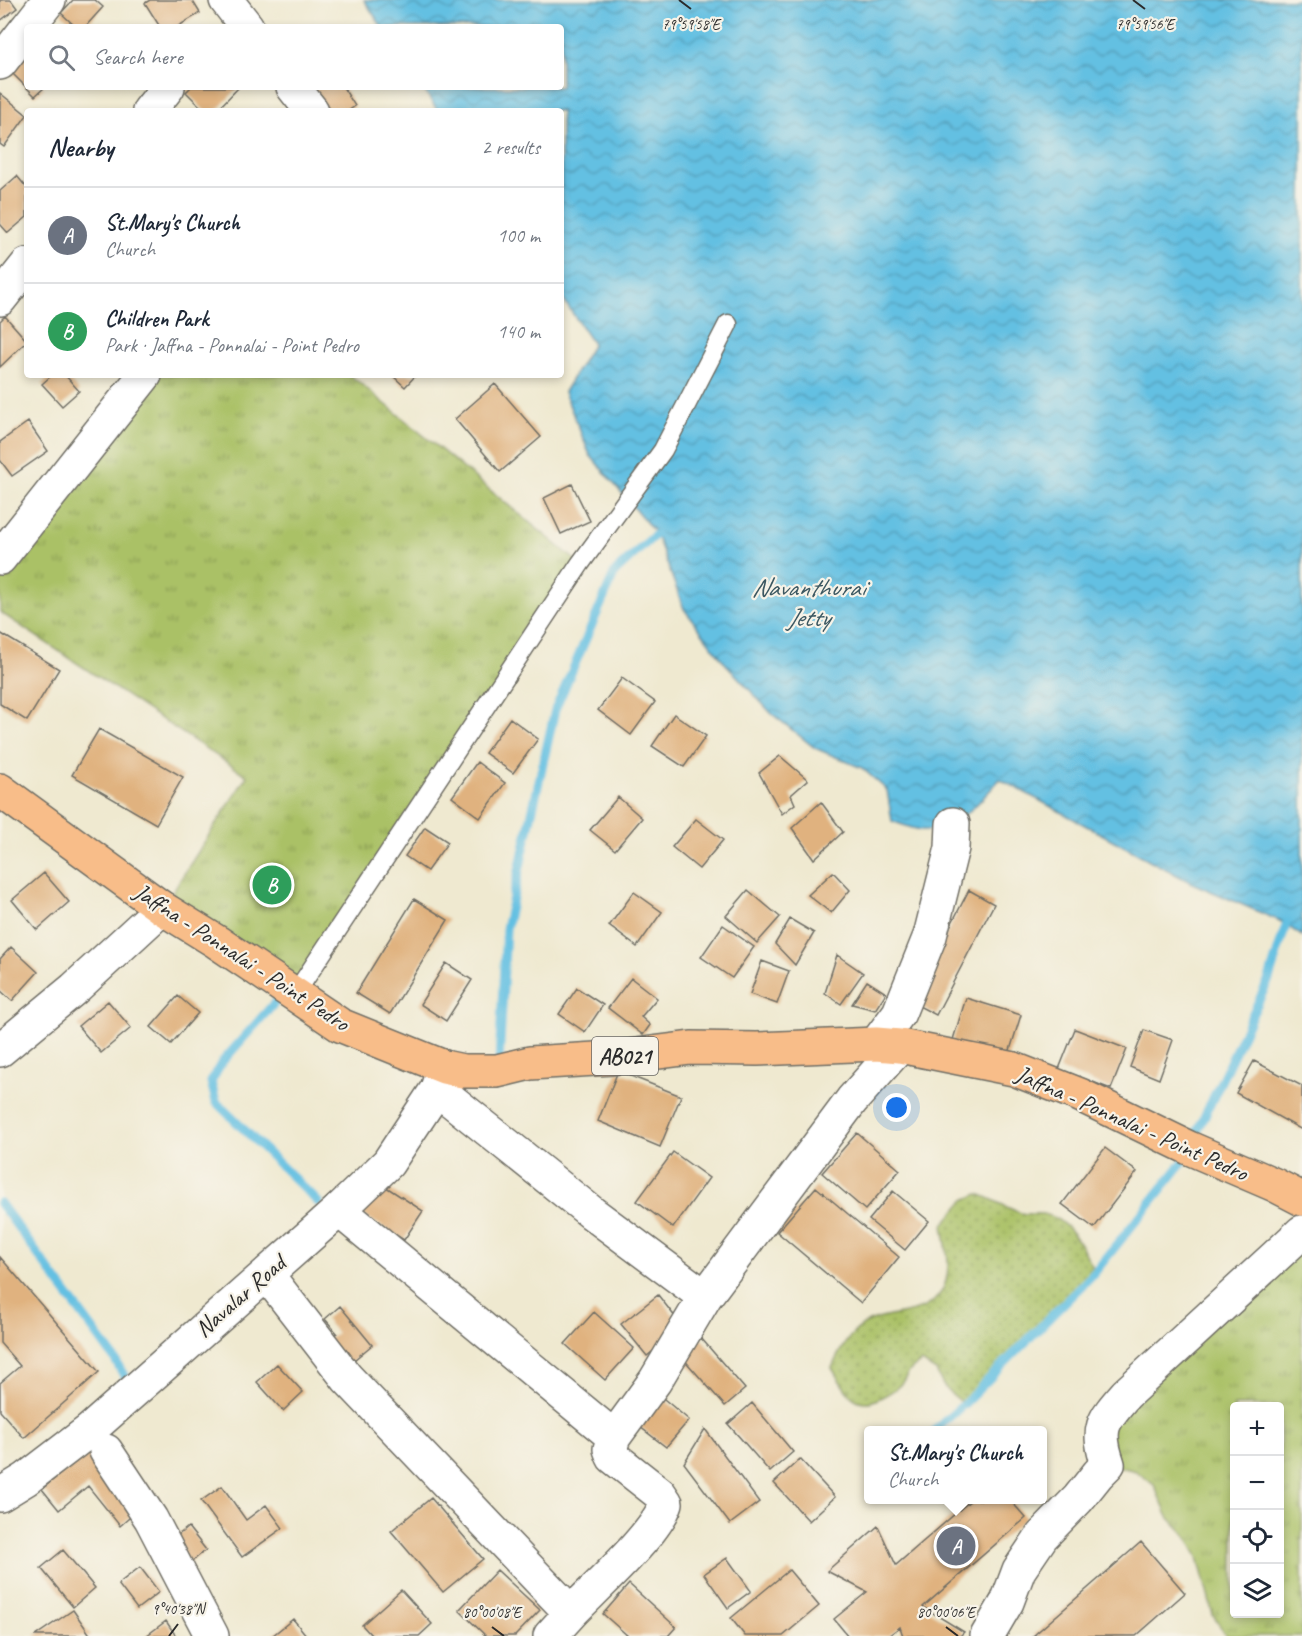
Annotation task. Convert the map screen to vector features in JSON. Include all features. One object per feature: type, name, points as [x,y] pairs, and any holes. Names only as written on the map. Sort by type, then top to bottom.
[{"type":"main road","name":"Jaffna - Ponnalai - Point Pedro","points":[[0,790],[162,908],[340,1025],[441,1078],[463,1071],[497,1071],[530,1063],[612,1058],[691,1048],[757,1049],[888,1045],[1014,1069],[1080,1095],[1302,1199]]},
{"type":"street","points":[[31,24],[49,0]]},
{"type":"street","points":[[0,63],[24,33]]},
{"type":"street","points":[[151,108],[166,90]]},
{"type":"street","points":[[295,90],[310,108]]},
{"type":"street","points":[[0,299],[24,269]]},
{"type":"street","points":[[0,558],[143,378]]},
{"type":"street","points":[[275,1285],[347,1378],[560,1624],[656,1523],[663,1512],[666,1503],[660,1494],[613,1457],[610,1449],[614,1437],[655,1381],[705,1297],[852,1100],[888,1045],[930,936],[952,848],[953,824]]},
{"type":"street","points":[[0,1050],[74,989],[162,908]]},
{"type":"street","points":[[441,1078],[582,1206],[705,1297]]},
{"type":"street","name":"Navalar Road","points":[[0,1495],[26,1479],[90,1430],[339,1210],[388,1163],[441,1078]]},
{"type":"street","points":[[339,1210],[614,1437]]},
{"type":"street","points":[[987,1636],[1007,1602],[1019,1570],[1042,1536],[1108,1464],[1102,1447],[1101,1429],[1112,1410],[1126,1394],[1302,1232]]},
{"type":"street","points":[[106,1451],[151,1519],[212,1636]]},
{"type":"lane","points":[[294,994],[580,564],[663,450],[728,324]]},
{"type":"green space","points":[[143,378],[354,378],[580,564],[295,994],[162,908],[247,776],[0,612],[0,558]]},
{"type":"green space","points":[[978,1194],[1021,1213],[1044,1214],[1062,1222],[1076,1237],[1095,1272],[964,1404],[943,1385],[936,1371],[922,1362],[911,1370],[896,1389],[888,1394],[871,1402],[857,1400],[846,1390],[832,1368],[842,1348],[857,1330],[869,1322],[924,1307],[941,1293],[946,1281],[948,1260],[943,1225],[964,1200]]},
{"type":"green space","points":[[1302,1232],[1302,1636],[1226,1636],[1213,1615],[1198,1557],[1186,1535],[1167,1515],[1154,1485],[1136,1471],[1108,1464],[1112,1410]]},
{"type":"water","name":"Navanthurai Jetty","points":[[364,0],[1302,0],[1302,936],[1280,921],[1190,882],[1000,779],[967,813],[947,825],[936,829],[920,830],[892,821],[887,790],[862,768],[815,748],[771,713],[725,663],[684,609],[656,534],[590,455],[564,392],[593,344],[564,300],[564,108],[436,108],[424,90],[564,90],[564,24],[380,24]]},
{"type":"building","points":[[0,0],[11,0],[17,8],[0,21]]},
{"type":"building","points":[[73,0],[95,0],[103,7],[88,24],[73,24],[61,13]]},
{"type":"building","points":[[150,0],[192,0],[200,13],[182,24],[158,24],[145,3]]},
{"type":"building","points":[[24,55],[24,85],[9,70]]},
{"type":"building","points":[[29,90],[42,90],[35,96]]},
{"type":"building","points":[[188,90],[236,90],[219,108],[202,108],[186,92]]},
{"type":"building","points":[[312,90],[345,90],[355,106],[352,108],[319,108],[309,92]]},
{"type":"building","points":[[0,93],[24,113],[24,119],[4,147],[0,144]]},
{"type":"building","points":[[17,176],[24,184],[24,220],[8,233],[0,224],[0,191]]},
{"type":"building","points":[[5,316],[24,338],[24,344],[0,367],[0,321]]},
{"type":"building","points":[[49,378],[68,378],[79,391],[62,406],[42,384]]},
{"type":"building","points":[[395,378],[413,378],[405,387]]},
{"type":"building","points":[[495,384],[541,437],[500,472],[455,419]]},
{"type":"building","points":[[28,422],[48,451],[12,476],[0,460],[0,442]]},
{"type":"building","points":[[572,484],[590,521],[561,534],[544,498]]},
{"type":"building","points":[[0,633],[59,669],[27,721],[0,704]]},
{"type":"building","points":[[622,678],[655,702],[631,735],[598,710]]},
{"type":"building","points":[[674,714],[706,736],[684,767],[652,746]]},
{"type":"building","points":[[510,718],[538,739],[513,773],[485,753]]},
{"type":"building","points":[[99,729],[183,777],[156,824],[72,775]]},
{"type":"building","points":[[780,756],[808,780],[791,795],[795,804],[782,814],[759,773]]},
{"type":"building","points":[[477,762],[505,783],[480,818],[452,797]]},
{"type":"building","points":[[618,797],[642,818],[615,850],[590,830]]},
{"type":"building","points":[[821,802],[843,832],[814,859],[792,828]]},
{"type":"building","points":[[696,819],[723,840],[699,869],[672,847]]},
{"type":"building","points":[[425,827],[448,842],[427,871],[405,856]]},
{"type":"building","points":[[833,872],[850,890],[831,913],[808,895]]},
{"type":"building","points":[[44,873],[69,902],[37,930],[12,900]]},
{"type":"building","points":[[748,890],[780,917],[757,943],[726,916]]},
{"type":"building","points":[[969,890],[994,904],[936,1015],[911,1002]]},
{"type":"building","points":[[634,892],[662,912],[637,947],[609,926]]},
{"type":"building","points":[[414,899],[448,920],[390,1014],[356,993]]},
{"type":"building","points":[[790,919],[814,933],[795,965],[775,944]]},
{"type":"building","points":[[723,925],[754,947],[732,978],[701,957]]},
{"type":"building","points":[[11,947],[38,972],[12,1001],[0,990],[0,959]]},
{"type":"building","points":[[837,955],[863,973],[841,1004],[825,993]]},
{"type":"building","points":[[762,961],[789,971],[777,1004],[750,994]]},
{"type":"building","points":[[446,963],[472,980],[446,1021],[420,1004]]},
{"type":"building","points":[[631,978],[657,998],[641,1017],[650,1025],[643,1035],[608,1008]]},
{"type":"building","points":[[867,981],[886,993],[875,1010],[852,1004]]},
{"type":"building","points":[[577,988],[603,1005],[585,1032],[559,1014]]},
{"type":"building","points":[[178,996],[198,1013],[171,1044],[151,1027]]},
{"type":"building","points":[[966,998],[1021,1015],[1006,1063],[951,1046]]},
{"type":"building","points":[[108,1001],[131,1028],[101,1053],[78,1026]]},
{"type":"building","points":[[1075,1029],[1127,1049],[1111,1089],[1059,1069]]},
{"type":"building","points":[[1144,1030],[1173,1040],[1159,1079],[1130,1067]]},
{"type":"building","points":[[1254,1061],[1302,1086],[1302,1130],[1236,1093]]},
{"type":"building","points":[[618,1071],[681,1096],[660,1147],[598,1121]]},
{"type":"building","points":[[857,1133],[900,1170],[865,1210],[822,1173]]},
{"type":"building","points":[[1105,1148],[1137,1172],[1094,1228],[1062,1204]]},
{"type":"building","points":[[673,1152],[709,1178],[673,1228],[637,1201]]},
{"type":"building","points":[[380,1183],[423,1211],[404,1240],[360,1213]]},
{"type":"building","points":[[816,1187],[899,1257],[861,1303],[777,1232]]},
{"type":"building","points":[[893,1191],[929,1221],[905,1250],[869,1220]]},
{"type":"building","points":[[0,1257],[99,1372],[24,1438],[0,1411],[0,1383],[20,1366],[0,1343]]},
{"type":"building","points":[[658,1295],[683,1327],[647,1356],[621,1324]]},
{"type":"building","points":[[340,1306],[372,1345],[348,1365],[328,1340],[337,1333],[325,1319]]},
{"type":"building","points":[[594,1312],[634,1348],[605,1380],[565,1344]]},
{"type":"building","points":[[701,1338],[745,1389],[725,1406],[681,1356]]},
{"type":"building","points":[[277,1364],[303,1392],[283,1411],[257,1382]]},
{"type":"building","points":[[658,1394],[689,1420],[666,1447],[635,1423]]},
{"type":"building","points":[[752,1403],[793,1452],[770,1472],[728,1424]]},
{"type":"building","points":[[705,1429],[759,1502],[730,1524],[684,1463]]},
{"type":"building","points":[[89,1451],[137,1511],[120,1526],[88,1486],[59,1510],[42,1489]]},
{"type":"building","points":[[800,1459],[835,1497],[809,1521],[774,1483]]},
{"type":"building","points":[[222,1486],[246,1520],[266,1505],[283,1528],[242,1557],[201,1501]]},
{"type":"building","points":[[431,1498],[483,1559],[443,1592],[391,1531]]},
{"type":"building","points":[[966,1504],[1014,1504],[1026,1518],[923,1607],[964,1632],[960,1636],[903,1636],[900,1627],[888,1636],[848,1636],[834,1619],[867,1592],[827,1571],[878,1526],[896,1565]]},
{"type":"building","points":[[188,1527],[206,1550],[184,1568],[166,1545]]},
{"type":"building","points":[[1141,1542],[1185,1593],[1136,1636],[1033,1636]]},
{"type":"building","points":[[63,1550],[95,1588],[73,1607],[41,1568]]},
{"type":"building","points":[[727,1558],[751,1591],[728,1608],[704,1574]]},
{"type":"building","points":[[140,1567],[159,1592],[137,1609],[118,1584]]},
{"type":"building","points":[[497,1570],[540,1610],[515,1636],[486,1636],[459,1610]]},
{"type":"building","points":[[789,1570],[819,1606],[783,1636],[745,1636],[731,1618]]},
{"type":"building","points":[[629,1584],[676,1627],[668,1636],[628,1636],[603,1614]]},
{"type":"building","points":[[401,1590],[432,1624],[419,1636],[372,1636],[362,1625]]},
{"type":"building","points":[[73,1610],[91,1636],[35,1636]]},
{"type":"building","points":[[293,1619],[307,1636],[272,1636]]},
{"type":"building","points":[[166,1621],[176,1636],[146,1636]]},
{"type":"waterway","points":[[499,1063],[506,929],[555,710],[615,572],[656,534]]},
{"type":"waterway","points":[[939,1426],[1095,1272],[1183,1162],[1269,979],[1286,925]]},
{"type":"waterway","points":[[279,998],[222,1062],[211,1082],[216,1102],[318,1202]]},
{"type":"waterway","points":[[0,1203],[114,1358],[130,1386]]},
{"type":"place","name":"Children Park","points":[[272,885]]},
{"type":"place","name":"St.Mary's Church","points":[[956,1546]]}]
